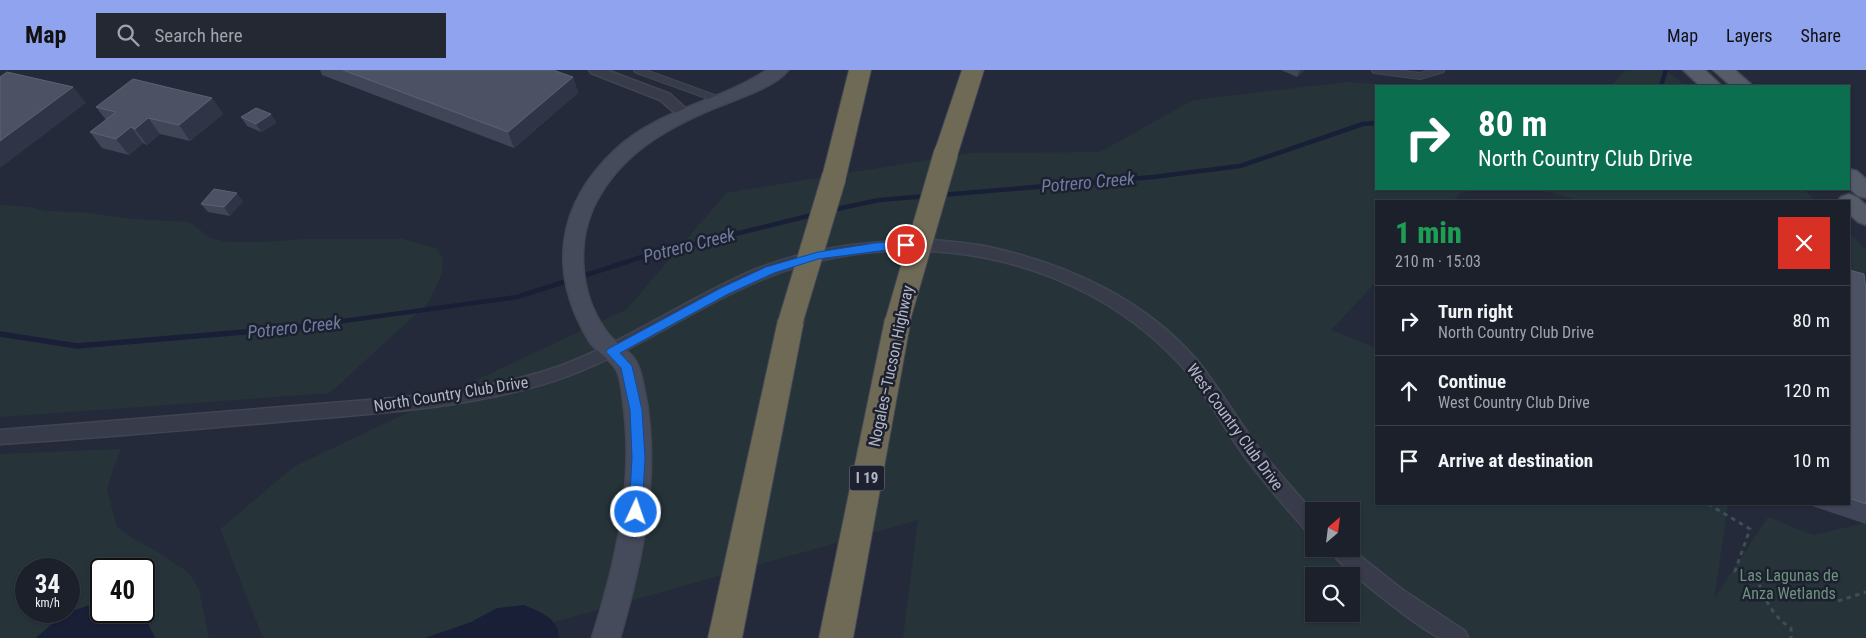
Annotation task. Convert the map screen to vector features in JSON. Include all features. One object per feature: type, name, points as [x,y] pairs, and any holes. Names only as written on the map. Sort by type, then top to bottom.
[{"type":"highway","points":[[725,638],[791,320],[834,177],[860,70]]},
{"type":"highway","name":"Nogales–Tucson Highway","points":[[836,638],[898,319],[946,153],[973,70]]},
{"type":"main road","points":[[1723,70],[1742,85]]},
{"type":"main road","points":[[1850,177],[1866,191]]},
{"type":"main road","points":[[1834,190],[1846,200]]},
{"type":"main road","points":[[1850,204],[1866,217]]},
{"type":"street","points":[[595,70],[664,97],[685,114]]},
{"type":"street","points":[[606,638],[626,571],[636,512],[639,458],[636,410],[626,366],[596,334],[584,311],[577,291],[572,256],[574,234],[579,217],[586,200],[607,169],[636,142],[685,114],[750,88],[779,70]]},
{"type":"street","name":"West Country Club Drive","points":[[875,247],[938,245],[1004,255],[1067,276],[1126,308],[1172,345],[1201,376],[1277,486],[1305,516]]},
{"type":"street","name":"North Country Club Drive","points":[[0,437],[128,430],[394,405],[506,387],[544,378],[612,352],[724,291],[770,270],[818,256],[875,247]]},
{"type":"street","points":[[1348,558],[1406,604],[1458,638]]},
{"type":"lane","points":[[637,70],[720,100]]},
{"type":"lane","points":[[1374,70],[1420,76],[1441,70]]},
{"type":"path","points":[[1710,505],[1750,529],[1735,572],[1754,572],[1767,605],[1780,623],[1791,628],[1791,638]]},
{"type":"path","points":[[1838,602],[1866,592]]},
{"type":"green space","points":[[1626,70],[1666,70],[1684,85],[1612,85]]},
{"type":"green space","name":"Las Lagunas de Anza Wetlands","points":[[1347,82],[1386,85],[1375,85],[1375,190],[1476,190],[1460,193],[1453,200],[1375,200],[1375,283],[1331,330],[1375,348],[1375,505],[1728,505],[1714,599],[1768,517],[1813,535],[1866,523],[1866,638],[903,638],[918,520],[497,638],[263,638],[220,529],[295,466],[627,309],[726,193],[971,153],[1100,152],[1193,100]]},
{"type":"green space","points":[[1540,190],[1804,190],[1815,200],[1579,200]]},
{"type":"green space","points":[[0,205],[30,207],[45,211],[81,212],[132,219],[189,222],[211,238],[227,242],[306,239],[402,239],[436,248],[443,259],[442,273],[429,302],[330,393],[0,417]]},
{"type":"green space","points":[[1850,234],[1866,250],[1866,277],[1850,272]]},
{"type":"green space","points":[[121,449],[107,490],[117,527],[189,573],[199,590],[209,638],[155,638],[148,623],[155,623],[155,558],[90,558],[90,605],[80,609],[80,558],[15,558],[15,623],[54,623],[36,638],[0,638],[0,454]]},
{"type":"water","points":[[90,605],[90,623],[148,623],[155,638],[36,638],[54,623],[80,623],[80,609]]},
{"type":"water","points":[[524,605],[552,620],[558,631],[559,638],[425,638],[471,622],[497,608]]},
{"type":"building","points":[[343,70],[553,70],[573,77],[508,132]]},
{"type":"building","points":[[7,72],[73,87],[0,141],[0,77]]},
{"type":"building","points":[[133,79],[212,98],[179,125],[148,118],[135,129],[131,127],[116,139],[90,132],[116,112],[96,107]]},
{"type":"building","points":[[256,108],[271,114],[256,124],[241,117]]},
{"type":"building","points":[[214,189],[237,193],[224,207],[201,204]]},
{"type":"building","points":[[1850,270],[1864,274],[1866,289],[1866,504],[1850,498]]},
{"type":"waterway","name":"Potrero Creek","points":[[1661,85],[1666,70]]},
{"type":"waterway","name":"Potrero Creek","points":[[941,195],[1153,177],[1240,166],[1363,124],[1375,123]]},
{"type":"waterway","name":"Potrero Creek","points":[[832,210],[879,200],[927,196]]},
{"type":"waterway","name":"Potrero Creek","points":[[329,323],[517,297],[642,257],[816,214]]},
{"type":"waterway","name":"Potrero Creek","points":[[0,334],[77,346],[291,328],[339,321]]},
{"type":"route","points":[[636,512],[639,458],[636,410],[626,366],[612,352],[724,291],[770,270],[794,262],[843,251],[906,245]]}]
